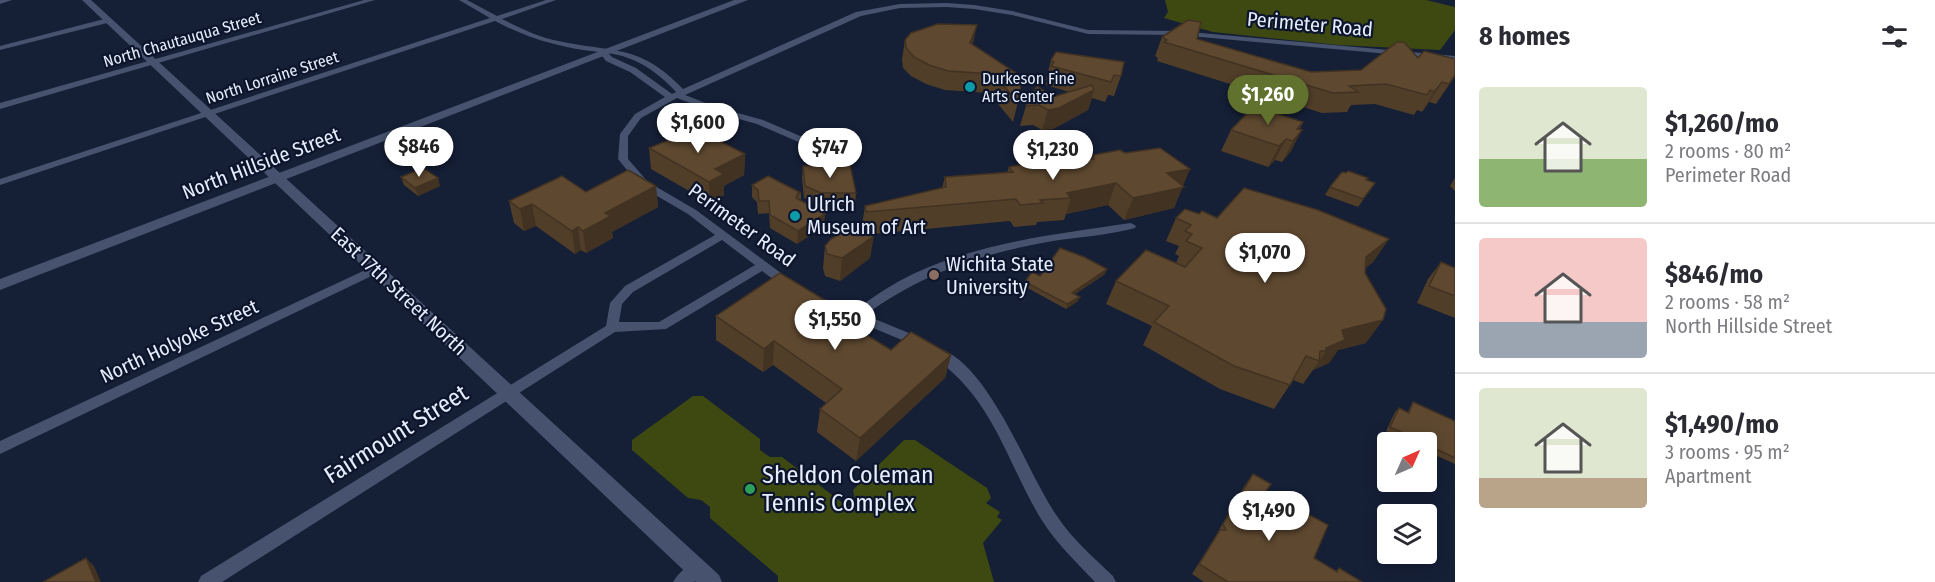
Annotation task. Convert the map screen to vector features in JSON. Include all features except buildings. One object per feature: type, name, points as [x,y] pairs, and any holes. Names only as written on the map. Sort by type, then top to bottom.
[{"type":"main road","name":"North Hillside Street","points":[[603,52],[669,16],[712,0]]},
{"type":"main road","name":"North Hillside Street","points":[[0,285],[743,0]]},
{"type":"street","points":[[0,2],[9,0]]},
{"type":"street","name":"East 17th Street North","points":[[86,0],[711,582]]},
{"type":"street","name":"North Chautauqua Street","points":[[0,106],[372,0]]},
{"type":"street","points":[[462,0],[537,38],[567,47],[619,52],[638,59],[668,77],[677,95]]},
{"type":"street","name":"North Lorraine Street","points":[[0,182],[553,0]]},
{"type":"street","name":"Perimeter Road","points":[[1107,582],[1062,537],[1045,512],[980,389],[955,363],[911,337],[855,316],[796,289],[692,212],[644,184],[623,159],[623,136],[638,116],[677,95],[859,14],[900,6],[974,4],[1088,32],[1179,33],[1455,58]]},
{"type":"street","points":[[0,48],[108,20]]},
{"type":"street","points":[[603,52],[609,59],[633,69],[677,95],[713,109],[760,122],[818,147]]},
{"type":"street","points":[[855,316],[886,293],[926,272],[952,262],[1017,246],[1131,226]]},
{"type":"street","points":[[723,235],[629,289],[616,303],[612,328],[627,326],[650,329],[662,326],[763,265]]},
{"type":"street","name":"North Holyoke Street","points":[[0,448],[376,269]]},
{"type":"street","name":"Fairmount Street","points":[[207,582],[612,328]]},
{"type":"street","points":[[682,582],[697,568]]},
{"type":"green space","points":[[1165,0],[1426,0],[1455,7],[1455,30],[1440,50],[1338,45],[1213,32],[1164,18],[1168,12]]},
{"type":"green space","name":"Sheldon Coleman Tennis Complex","points":[[693,396],[703,396],[760,439],[760,450],[770,457],[782,457],[848,507],[855,500],[853,490],[904,440],[915,440],[987,488],[991,498],[986,503],[1000,512],[997,517],[1002,520],[983,543],[994,582],[778,582],[778,576],[710,518],[710,507],[701,500],[688,498],[632,450],[632,440]]},
{"type":"place","name":"Durkeson Fine Arts Center","points":[[970,87]]},
{"type":"place","name":"Ulrich Museum of Art","points":[[795,216]]},
{"type":"place","name":"Wichita State University","points":[[934,275]]},
{"type":"place","name":"Sheldon Coleman Tennis Complex","points":[[750,489]]}]
